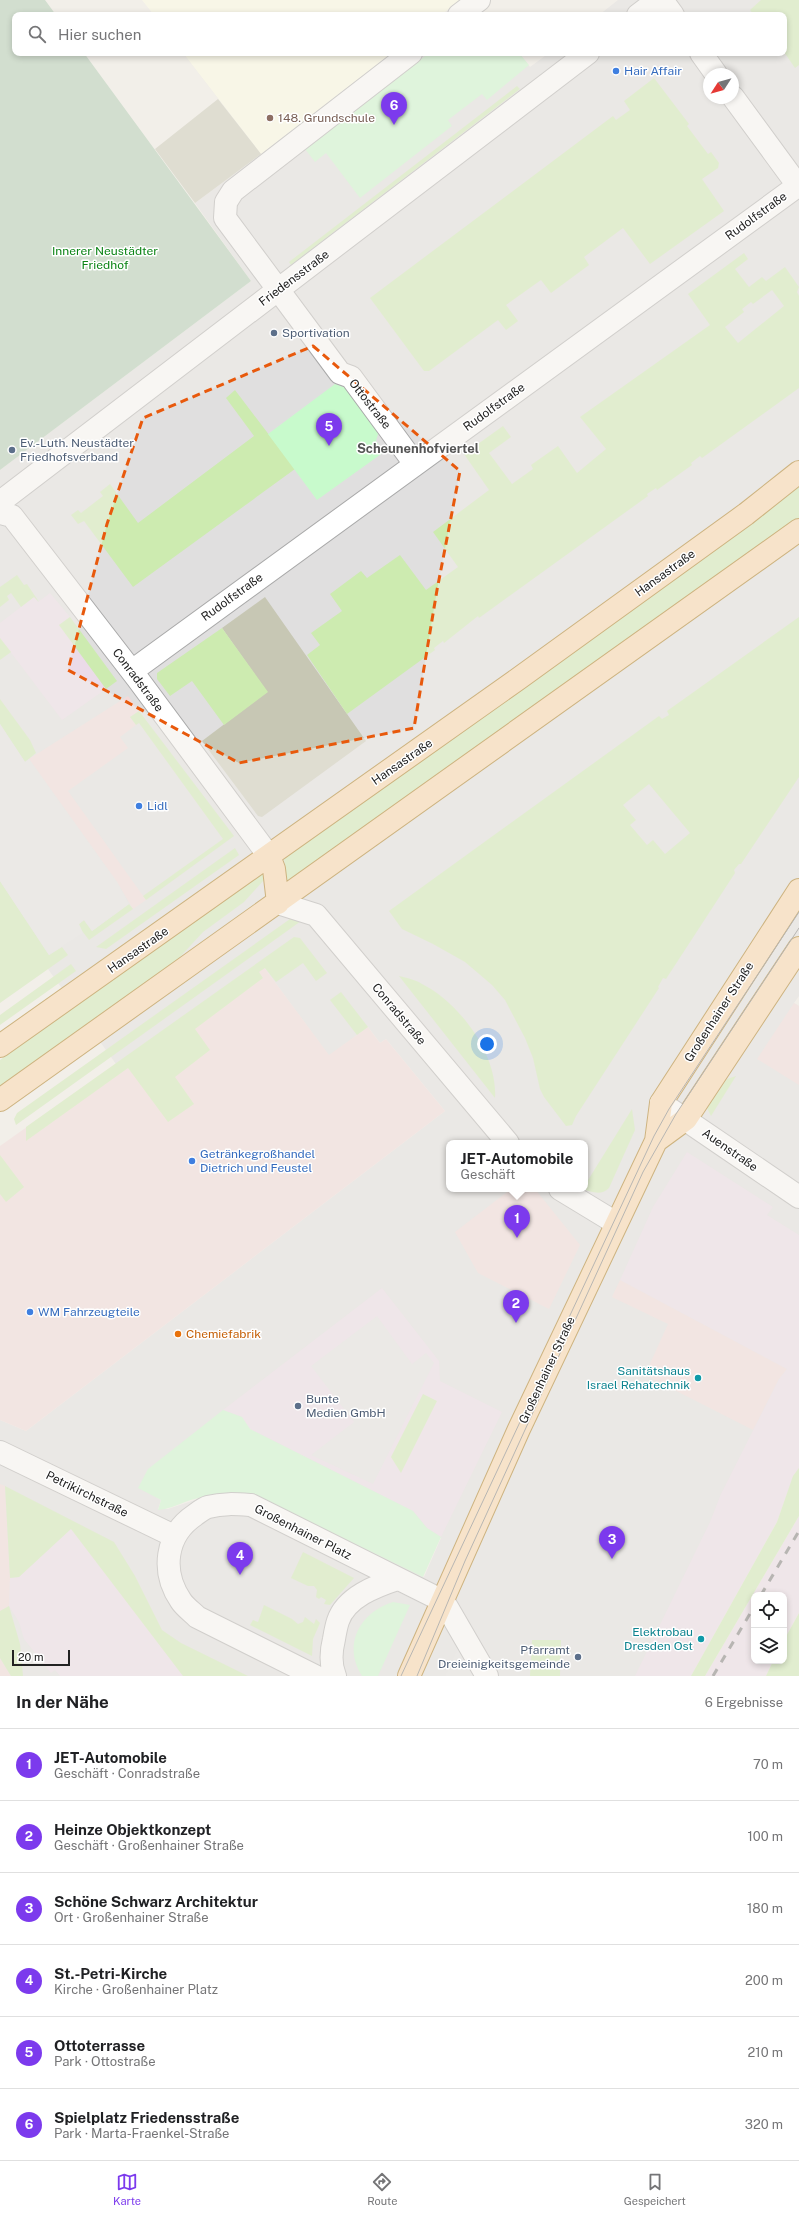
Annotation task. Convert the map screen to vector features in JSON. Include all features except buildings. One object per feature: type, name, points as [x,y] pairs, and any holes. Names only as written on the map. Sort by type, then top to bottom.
[{"type":"main road","name":"Hansastraße","points":[[0,1046],[269,856],[746,514],[799,472]]},
{"type":"main road","points":[[0,1100],[799,530]]},
{"type":"main road","points":[[269,856],[274,869],[278,903]]},
{"type":"main road","name":"Großenhainer Straße","points":[[442,1600],[616,1223],[656,1141],[661,1103],[799,890]]},
{"type":"main road","name":"Großenhainer Straße","points":[[656,1141],[686,1120],[799,948]]},
{"type":"main road","points":[[409,1676],[442,1600]]},
{"type":"street","points":[[464,12],[479,0]]},
{"type":"street","points":[[642,12],[658,0]]},
{"type":"street","points":[[662,0],[671,12]]},
{"type":"street","name":"Ottostraße","points":[[407,56],[233,191],[226,202],[225,218],[340,374],[351,377],[415,464]]},
{"type":"street","name":"Friedensstraße","points":[[0,502],[584,56]]},
{"type":"street","points":[[703,56],[712,68]]},
{"type":"street","points":[[738,104],[799,186]]},
{"type":"street","name":"Rudolfstraße","points":[[132,671],[799,186]]},
{"type":"street","name":"Conradstraße","points":[[0,514],[12,516],[132,671],[269,856]]},
{"type":"street","name":"Conradstraße","points":[[278,903],[316,915],[505,1140]]},
{"type":"street","name":"Auenstraße","points":[[661,1103],[799,1197]]},
{"type":"street","points":[[565,1192],[616,1223]]},
{"type":"street","name":"Petrikirchstraße","points":[[0,1452],[174,1536]]},
{"type":"street","name":"Großenhainer Platz","points":[[315,1676],[197,1617],[181,1601],[172,1582],[168,1556],[174,1536],[186,1521],[206,1508],[228,1504],[251,1505],[397,1579],[442,1600]]},
{"type":"street","points":[[335,1676],[332,1668],[332,1646],[338,1620],[356,1598],[377,1585],[397,1579]]},
{"type":"street","points":[[442,1600],[487,1676]]},
{"type":"highlighted area","points":[[313,346],[460,471],[437,590],[414,728],[239,763],[68,670],[107,524],[143,418]]},
{"type":"shaded area","points":[[142,0],[460,0],[445,12],[152,12]]},
{"type":"shaded area","points":[[618,0],[799,0],[799,996],[794,1003],[799,1006],[799,1468],[691,1676],[0,1676],[0,1420],[26,1431],[445,1111],[386,1039],[380,1043],[368,1027],[329,1056],[260,962],[116,1064],[48,969],[0,899],[0,470],[251,281],[195,203],[261,154],[185,56],[521,56],[530,67],[545,56],[787,56],[787,12],[603,12]],"holes":[[[242,1417],[250,1429],[441,1538],[424,1577],[259,1497],[244,1493],[210,1495],[168,1509],[158,1509],[161,1500],[156,1497]]]},
{"type":"shaded area","name":"148. Grundschule","points":[[185,56],[388,56],[261,154]]},
{"type":"shaded area","points":[[218,99],[261,154],[195,203],[155,149]]},
{"type":"shaded area","points":[[50,593],[70,617],[59,625],[106,689],[62,720],[0,638],[0,623],[34,597],[38,602]]},
{"type":"shaded area","points":[[265,597],[366,741],[262,817],[258,816],[202,741],[267,692],[222,628]]},
{"type":"shaded area","points":[[128,696],[139,711],[130,717],[136,725],[120,737],[128,748],[68,791],[146,900],[133,909],[117,882],[29,759]]},
{"type":"shaded area","points":[[0,724],[25,762],[29,759],[117,882],[129,904],[92,931],[84,920],[79,924],[83,933],[49,955],[0,881]]},
{"type":"shaded area","points":[[260,962],[329,1055],[368,1027],[380,1043],[386,1039],[445,1111],[26,1431],[0,1420],[0,1146]]},
{"type":"shaded area","points":[[794,1003],[799,1006],[799,1085],[757,1059]]},
{"type":"shaded area","points":[[687,1152],[773,1207],[767,1215],[799,1235],[799,1468],[793,1477],[777,1522],[691,1676],[635,1676],[710,1522],[721,1494],[779,1379],[787,1369],[620,1280],[653,1207]]},
{"type":"shaded area","points":[[507,1192],[537,1192],[580,1245],[549,1309],[478,1273],[455,1232]]},
{"type":"shaded area","points":[[620,1280],[787,1369],[779,1379],[753,1430],[645,1375],[668,1324],[612,1297]]},
{"type":"shaded area","points":[[382,1288],[439,1361],[440,1381],[502,1412],[441,1537],[427,1528],[413,1511],[250,1429],[242,1417],[223,1410]]},
{"type":"shaded area","points":[[377,1316],[412,1364],[426,1353],[434,1363],[373,1484],[311,1455],[354,1422],[311,1366]]},
{"type":"shaded area","points":[[0,1484],[5,1486],[10,1578],[9,1606],[0,1611]]},
{"type":"shaded area","points":[[799,1516],[799,1613],[787,1635],[787,1592],[754,1592]]},
{"type":"shaded area","points":[[71,1528],[183,1676],[60,1676],[55,1670],[51,1673],[24,1639],[19,1622],[9,1606],[10,1578],[19,1577]]},
{"type":"shaded area","points":[[751,1598],[751,1664],[772,1664],[766,1676],[705,1676]]},
{"type":"shaded area","points":[[460,1644],[475,1676],[445,1676]]},
{"type":"shaded area","points":[[0,1658],[11,1676],[0,1676]]},
{"type":"green space","name":"Innerer Neustädter Friedhof","points":[[0,0],[45,0],[54,12],[12,12],[12,56],[86,56],[251,281],[0,470]]},
{"type":"green space","points":[[761,0],[799,0],[799,65],[795,68],[787,56],[787,12],[752,12],[750,10]]},
{"type":"green space","points":[[425,56],[522,56],[529,65],[487,100],[482,94],[448,120],[452,126],[360,198],[326,153],[315,162],[305,149]]},
{"type":"green space","points":[[654,78],[689,124],[687,126],[708,154],[711,152],[719,163],[718,168],[702,179],[724,211],[650,264],[623,228],[584,257],[589,265],[551,293],[541,280],[506,305],[518,321],[506,330],[498,320],[429,371],[424,371],[370,298],[613,116],[616,120],[630,110],[624,101]]},
{"type":"green space","points":[[517,86],[520,89],[291,265],[289,262]]},
{"type":"green space","points":[[744,253],[748,259],[735,269],[749,287],[762,277],[766,281],[785,267],[799,287],[797,292],[799,296],[799,388],[702,458],[700,456],[691,463],[692,465],[657,490],[656,488],[647,494],[648,496],[479,618],[478,616],[444,643],[443,641],[434,648],[435,650],[347,714],[307,655],[320,645],[311,633],[342,611],[330,594],[361,571],[367,578],[400,555],[426,590],[458,567],[433,532],[489,490],[464,454],[503,426],[511,437],[489,453],[512,484],[533,469],[531,465],[558,446],[577,473],[606,449],[580,417],[710,325],[688,294]],"holes":[[[772,290],[784,306],[738,343],[725,327],[744,312],[742,309],[751,302],[753,304]]]},
{"type":"green space","points":[[335,384],[352,390],[380,427],[376,441],[384,452],[317,500],[268,434]]},
{"type":"green space","points":[[235,390],[295,469],[133,587],[84,521],[78,524],[71,515],[78,510],[81,513],[103,496],[100,492],[110,484],[138,523],[254,436],[226,398]]},
{"type":"green space","points":[[799,486],[799,518],[746,554],[287,884],[284,858],[752,523]]},
{"type":"green space","points":[[17,575],[24,585],[27,584],[39,602],[34,597],[21,607],[11,593],[7,596],[9,600],[0,607],[0,587]]},
{"type":"green space","points":[[70,617],[117,681],[106,689],[59,625]]},
{"type":"green space","points":[[799,617],[799,777],[741,864],[739,864],[734,870],[735,873],[666,979],[663,978],[658,987],[659,988],[576,1116],[572,1125],[566,1126],[544,1097],[540,1089],[533,1058],[525,1038],[505,1000],[492,985],[465,962],[402,929],[389,911],[659,716],[662,719],[669,715],[667,711]],"holes":[[[649,784],[690,833],[665,854],[653,840],[647,845],[630,825],[636,820],[623,805]]]},
{"type":"green space","points":[[222,628],[268,692],[224,725],[192,681],[170,696],[157,679],[157,673]]},
{"type":"green space","points":[[0,638],[11,652],[0,660]]},
{"type":"green space","points":[[0,699],[30,740],[36,753],[25,762],[0,724]]},
{"type":"green space","points":[[139,711],[234,836],[146,900],[143,896],[223,839],[139,723],[136,725],[130,717]]},
{"type":"green space","points":[[235,848],[239,855],[106,949],[96,947]]},
{"type":"green space","points":[[261,874],[264,876],[264,880],[244,902],[203,932],[168,970],[0,1089],[0,1060]]},
{"type":"green space","points":[[0,881],[49,955],[62,947],[68,955],[0,1003]]},
{"type":"green space","points":[[129,904],[133,909],[89,940],[79,927],[79,924],[84,920],[92,931]]},
{"type":"green space","points":[[290,919],[301,921],[16,1125],[14,1119],[17,1113]]},
{"type":"green space","points":[[294,937],[300,938],[327,973],[316,981],[303,963],[276,982],[265,968],[259,972],[263,978],[195,1029],[210,1050],[175,1077],[194,1104],[168,1122],[128,1068],[26,1141],[26,1127]]},
{"type":"green space","points":[[71,964],[76,971],[0,1025],[0,1015]]},
{"type":"green space","points":[[399,976],[417,981],[436,993],[463,1017],[483,1048],[490,1065],[494,1082],[495,1098]]},
{"type":"green space","points":[[341,992],[368,1027],[357,1035],[330,1000]]},
{"type":"green space","points":[[736,1076],[711,1116],[707,1108],[727,1079]]},
{"type":"green space","points":[[632,1109],[635,1130],[609,1188],[600,1193],[588,1191],[588,1180]]},
{"type":"green space","points":[[0,1155],[24,1187],[6,1202],[0,1194]]},
{"type":"green space","points":[[423,1394],[437,1401],[401,1473],[391,1457]]},
{"type":"green space","points":[[223,1410],[242,1417],[250,1429],[413,1511],[427,1528],[441,1537],[423,1577],[259,1497],[240,1494],[212,1495],[158,1510],[161,1500],[138,1488],[148,1469]]},
{"type":"green space","points":[[799,1468],[799,1516],[754,1592],[751,1592],[751,1598],[705,1676],[691,1676],[777,1522],[793,1476]]},
{"type":"green space","points":[[5,1486],[114,1542],[135,1576],[162,1630],[181,1643],[248,1676],[183,1676],[71,1529],[19,1577],[10,1578]]},
{"type":"green space","points":[[303,1552],[354,1578],[330,1605],[324,1604],[326,1600],[321,1597],[319,1599],[316,1597],[317,1590],[314,1586],[308,1586],[291,1578]]},
{"type":"green space","points":[[393,1602],[410,1605],[378,1676],[362,1676],[356,1664],[354,1653],[354,1642],[358,1631],[363,1622],[371,1613]]},
{"type":"green space","points":[[264,1605],[292,1619],[298,1624],[303,1622],[305,1617],[314,1624],[316,1619],[320,1623],[313,1639],[312,1656],[250,1625],[253,1620],[258,1622]]},
{"type":"green space","points":[[9,1606],[20,1644],[23,1676],[11,1676],[0,1658],[0,1611]]},
{"type":"green space","points":[[799,1613],[799,1676],[766,1676],[772,1664],[787,1664],[787,1635]]},
{"type":"green space","points":[[532,1640],[561,1640],[560,1676],[530,1676]]},
{"type":"tram line","points":[[401,1676],[654,1136],[669,1109],[799,912]]},
{"type":"tram line","points":[[417,1676],[465,1561],[643,1172],[676,1114],[799,928]]},
{"type":"railway","points":[[763,1592],[799,1531]]},
{"type":"railway","points":[[713,1676],[751,1612]]},
{"type":"place","name":"Hair Affair","points":[[616,71]]},
{"type":"place","name":"148. Grundschule","points":[[270,118]]},
{"type":"place","name":"Spielplatz Friedensstraße","points":[[394,125]]},
{"type":"place","name":"Sportivation","points":[[274,333]]},
{"type":"place","name":"Ottoterrasse","points":[[329,446]]},
{"type":"place","name":"Ev.-Luth. Neustädter Friedhofsverband","points":[[12,450]]},
{"type":"place","name":"Lidl","points":[[139,806]]},
{"type":"place","name":"Getränkegroßhandel Dietrich und Feustel","points":[[192,1161]]},
{"type":"place","name":"JET-Automobile","points":[[517,1238]]},
{"type":"place","name":"WM Fahrzeugteile","points":[[30,1312]]},
{"type":"place","name":"Heinze Objektkonzept","points":[[516,1323]]},
{"type":"place","name":"Chemiefabrik","points":[[178,1334]]},
{"type":"place","name":"Sanitätshaus Israel Rehatechnik","points":[[698,1378]]},
{"type":"place","name":"Bunte Medien GmbH","points":[[298,1406]]},
{"type":"place","name":"Schöne Schwarz Architektur","points":[[612,1559]]},
{"type":"place","name":"St.-Petri-Kirche","points":[[240,1575]]},
{"type":"place","name":"Elektrobau Dresden Ost","points":[[701,1639]]},
{"type":"place","name":"Pfarramt Dreieinigkeitsgemeinde","points":[[578,1657]]},
{"type":"district","name":"Scheunenhofviertel","points":[[418,448]]}]
